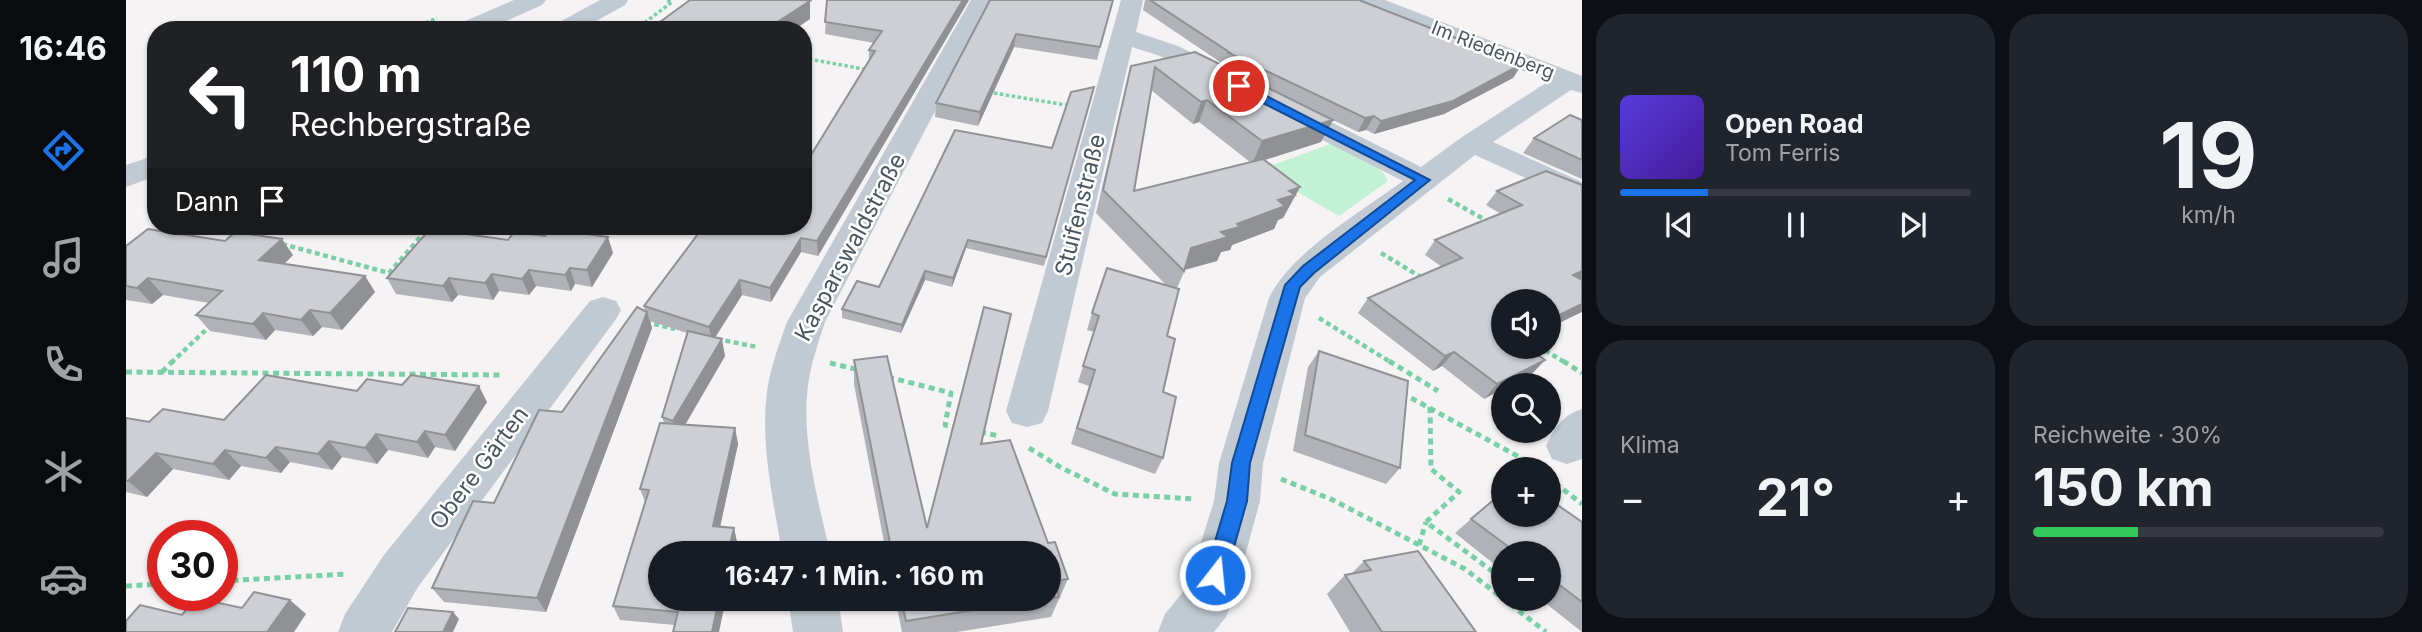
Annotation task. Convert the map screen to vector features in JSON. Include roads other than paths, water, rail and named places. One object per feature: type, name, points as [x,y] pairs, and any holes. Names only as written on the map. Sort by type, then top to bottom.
[{"type":"street","points":[[486,21],[534,0]]},
{"type":"street","points":[[578,21],[617,0]]},
{"type":"street","name":"Kasparswaldstraße","points":[[804,541],[790,454],[787,396],[795,354],[806,322],[982,0]]},
{"type":"street","name":"Stuifenstraße","points":[[1027,411],[1132,0]]},
{"type":"street","name":"Im Riedenberg","points":[[1365,0],[1575,83]]},
{"type":"street","points":[[1123,36],[1170,51],[1421,182]]},
{"type":"street","points":[[1183,632],[1208,600],[1237,501],[1241,463],[1287,298],[1293,285],[1308,269],[1472,144],[1575,83]]},
{"type":"street","points":[[1472,144],[1582,194]]},
{"type":"street","points":[[126,177],[147,168]]},
{"type":"street","name":"Obere Gärten","points":[[363,632],[401,571],[550,376],[619,315]]},
{"type":"street","points":[[815,611],[818,632]]}]
